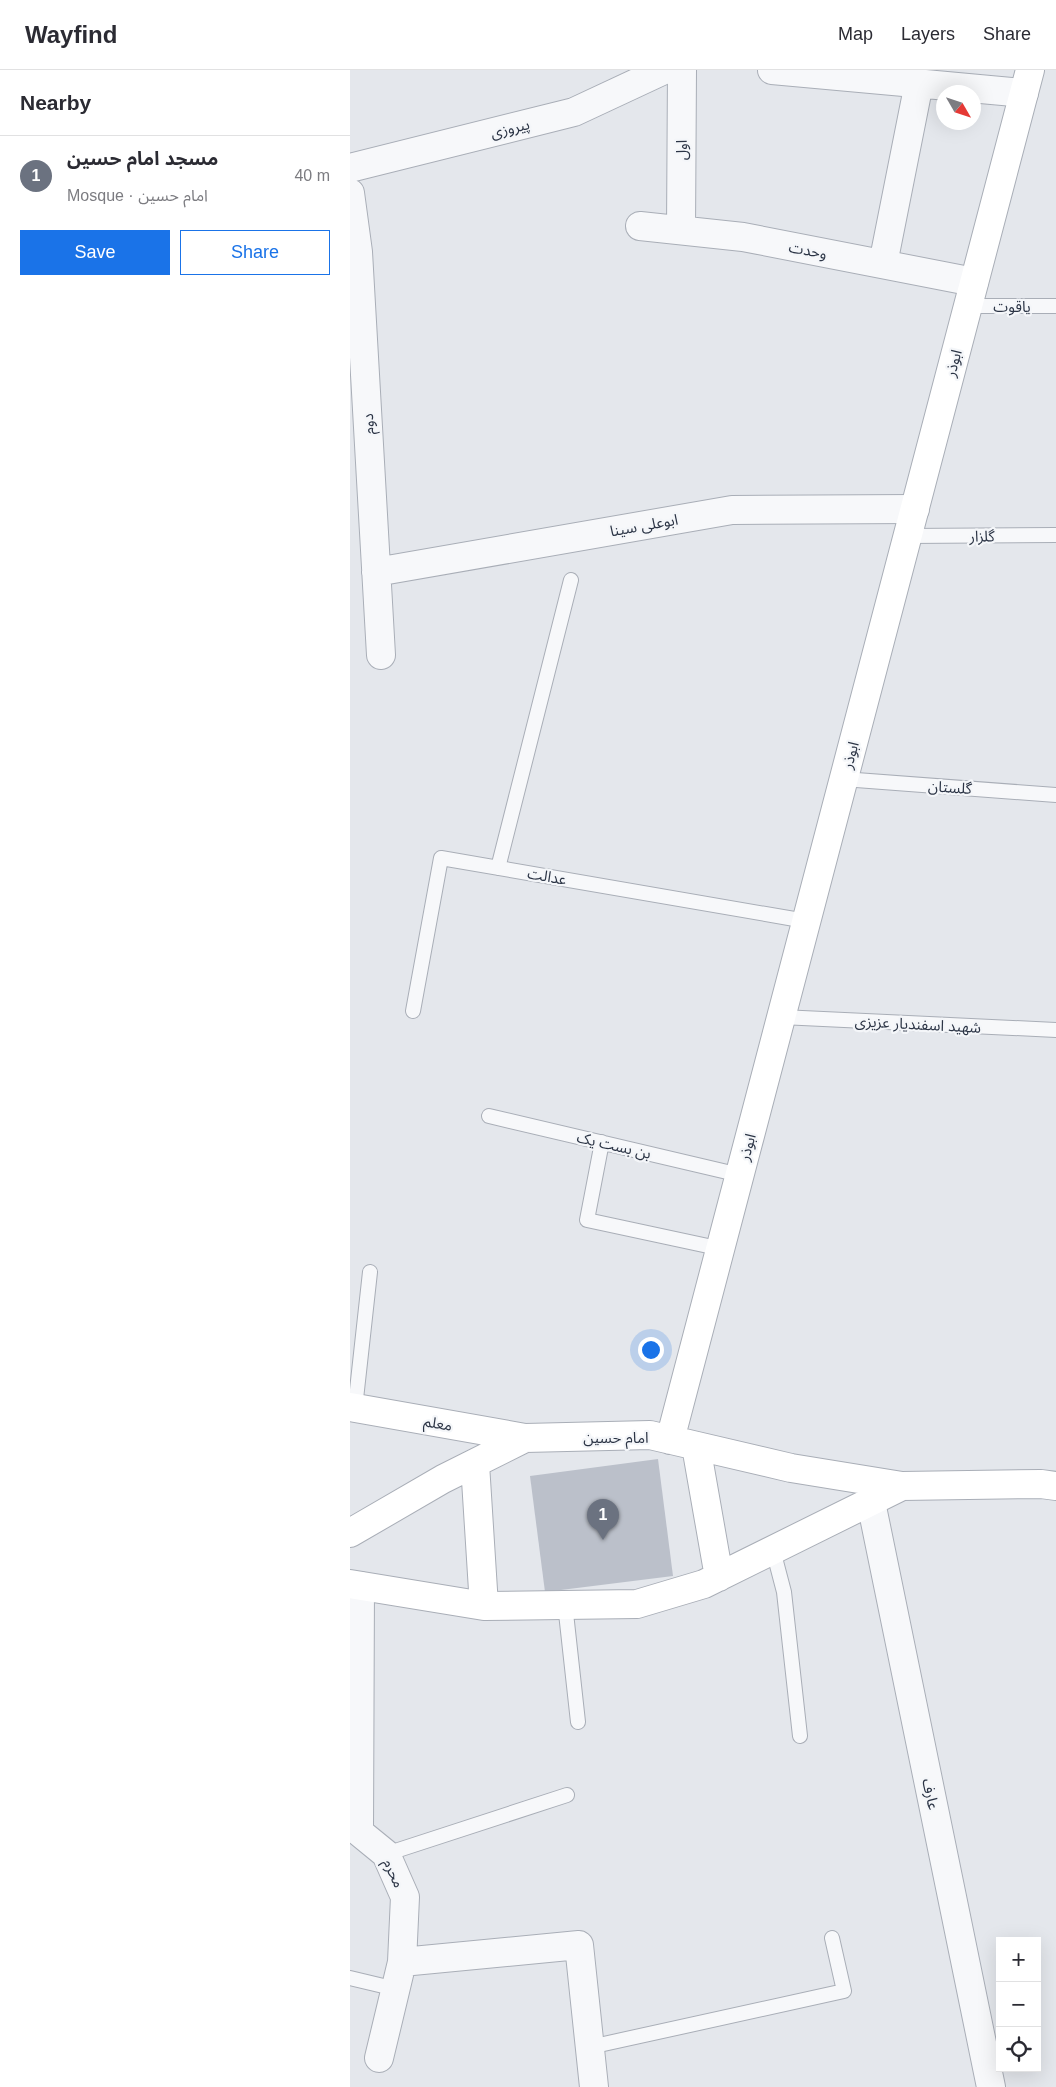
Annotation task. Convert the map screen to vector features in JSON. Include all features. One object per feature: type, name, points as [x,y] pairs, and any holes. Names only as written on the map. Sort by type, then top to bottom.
[{"type":"street","name":"پیروزی","points":[[350,168],[574,112],[664,70]]},
{"type":"street","name":"اول","points":[[681,230],[682,70]]},
{"type":"street","points":[[772,70],[919,83],[1027,81]]},
{"type":"street","name":"ابوذر","points":[[670,1440],[722,1249],[806,921],[1027,81]]},
{"type":"street","points":[[883,264],[919,83]]},
{"type":"street","name":"دوم","points":[[350,192],[358,252],[381,655]]},
{"type":"street","name":"وحدت","points":[[640,226],[743,237],[883,264],[971,294]]},
{"type":"street","name":"ابوعلی سینا","points":[[376,572],[732,510],[915,509]]},
{"type":"street","name":"معلم","points":[[353,1408],[525,1438]]},
{"type":"street","name":"امام حسین","points":[[350,1533],[525,1438],[650,1435],[790,1468],[902,1486],[1041,1484],[1056,1486]]},
{"type":"street","points":[[696,1446],[719,1577]]},
{"type":"street","points":[[475,1464],[484,1606]]},
{"type":"street","name":"امام حسین","points":[[355,1585],[484,1606],[638,1604],[704,1584],[902,1486]]},
{"type":"street","name":"عارف","points":[[871,1502],[991,2087]]},
{"type":"street","name":"محرم","points":[[355,1585],[359,1832],[386,1854],[405,1897],[402,1962],[379,2058]]},
{"type":"street","points":[[402,1962],[579,1945],[594,2087]]},
{"type":"lane","name":"یاقوت","points":[[971,294],[1056,306]]},
{"type":"lane","name":"گلزار","points":[[907,536],[1056,535]]},
{"type":"lane","points":[[498,868],[571,580]]},
{"type":"lane","name":"گلستان","points":[[844,779],[1056,795]]},
{"type":"lane","name":"عدالت","points":[[413,1011],[441,858],[806,921]]},
{"type":"lane","name":"شهید اسفندیار عزیزی","points":[[781,1017],[1056,1030]]},
{"type":"lane","name":"بن بست یک","points":[[489,1116],[740,1174]]},
{"type":"lane","points":[[602,1142],[587,1220],[722,1249]]},
{"type":"lane","points":[[353,1408],[370,1272]]},
{"type":"lane","points":[[773,1550],[784,1592],[800,1736]]},
{"type":"lane","points":[[565,1604],[578,1722]]},
{"type":"lane","points":[[386,1854],[567,1795]]},
{"type":"lane","points":[[590,2047],[844,1991],[832,1938]]},
{"type":"lane","points":[[350,1978],[396,1989]]},
{"type":"building","points":[[658,1459],[673,1576],[545,1592],[530,1476]]},
{"type":"place","name":"مسجد امام حسین","points":[[603,1540]]}]
